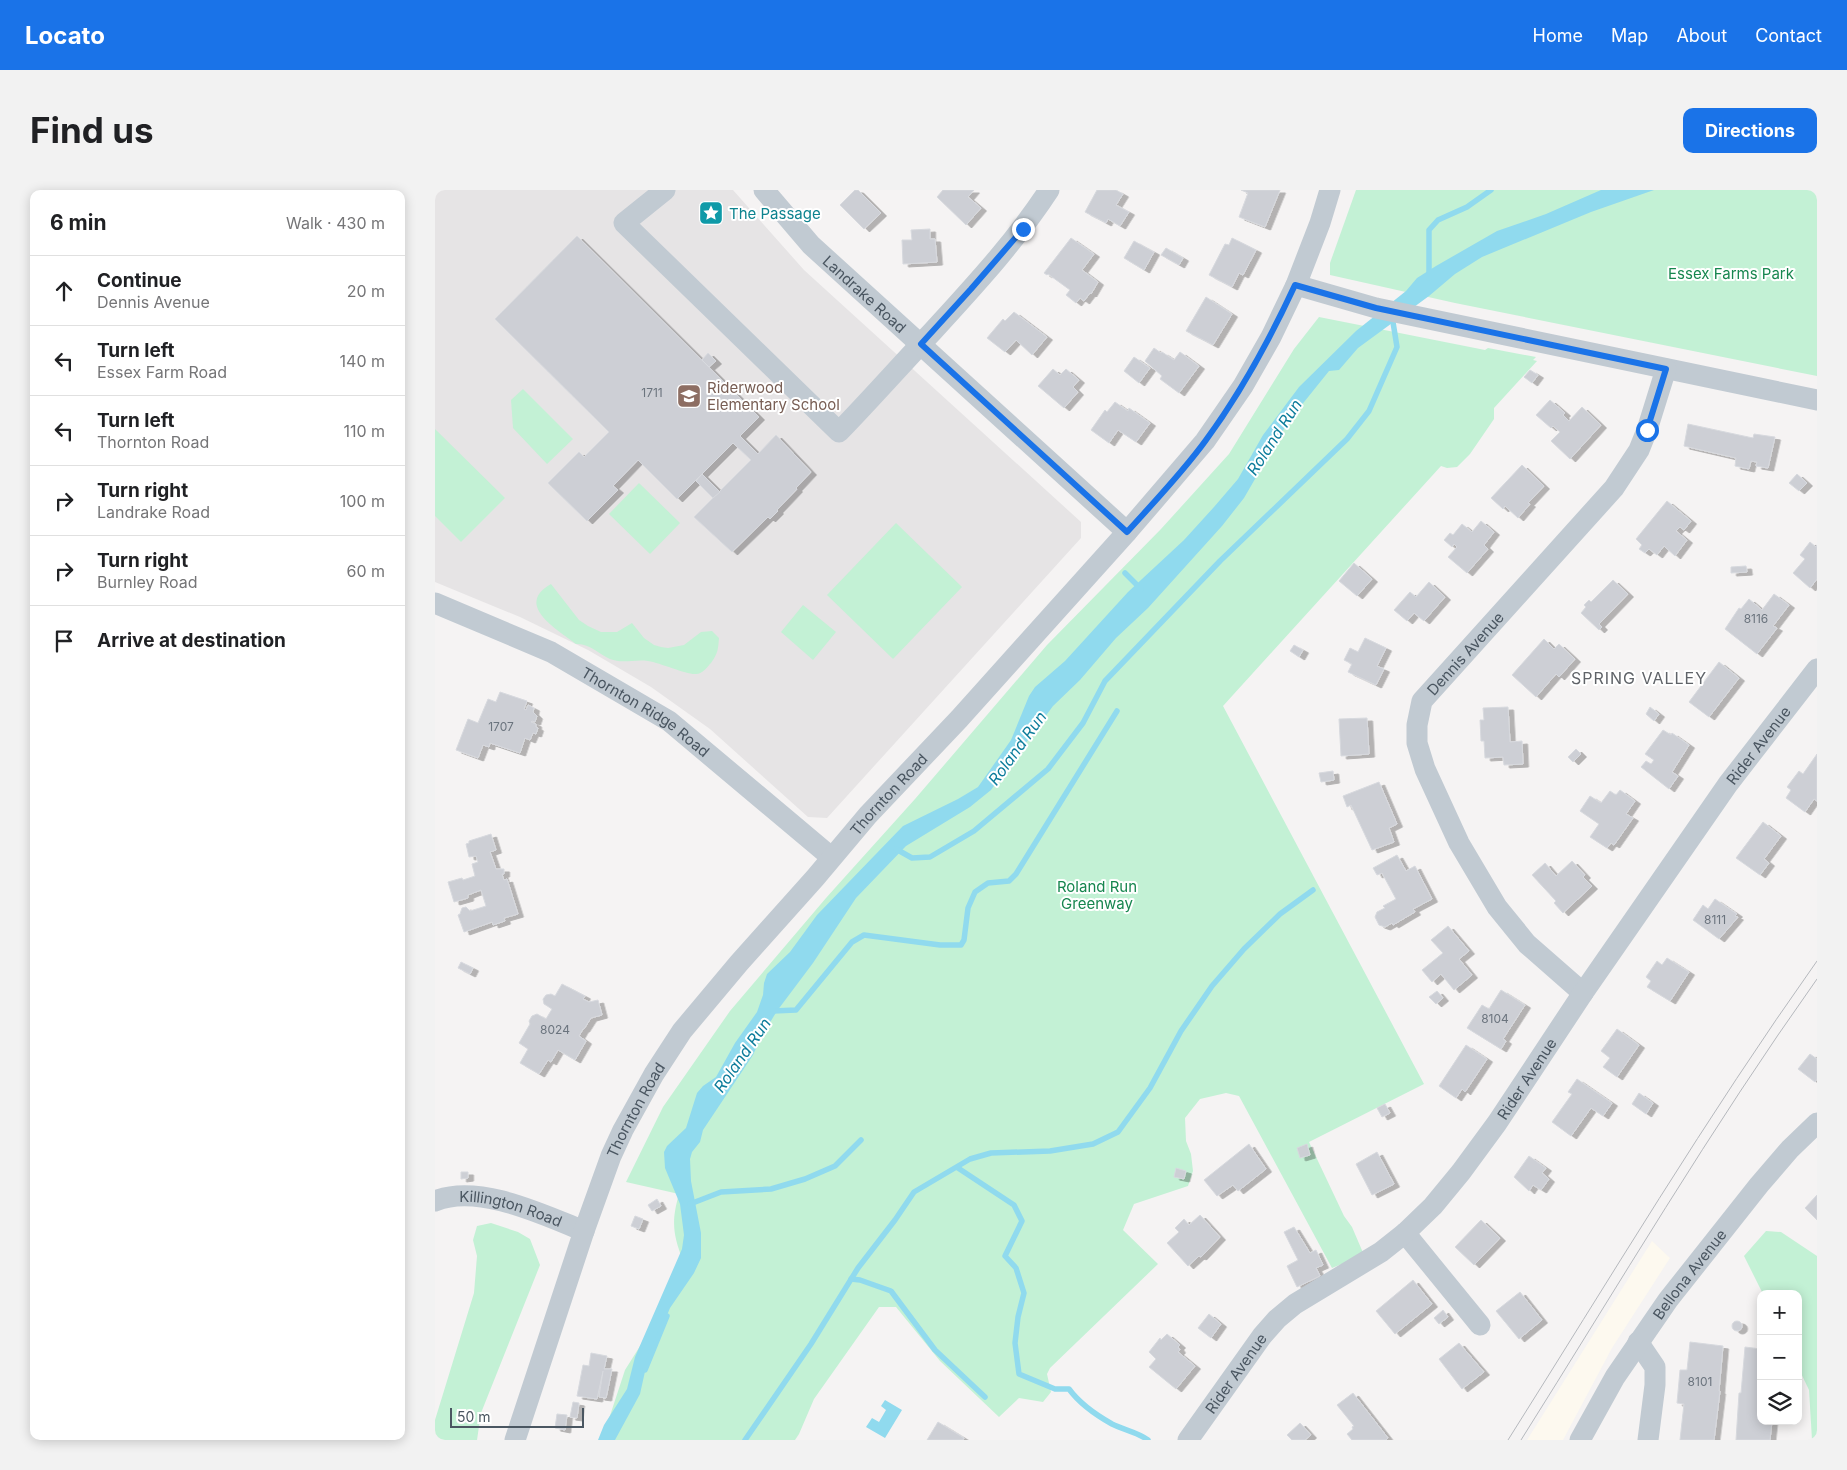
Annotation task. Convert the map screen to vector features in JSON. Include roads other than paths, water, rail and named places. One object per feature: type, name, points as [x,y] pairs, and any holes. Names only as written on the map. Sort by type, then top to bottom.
[{"type":"street","points":[[665,190],[624,223],[839,432],[971,289],[1023,229],[1049,190]]},
{"type":"street","name":"Landrake Road","points":[[763,190],[811,245],[1127,532]]},
{"type":"street","name":"Thornton Road","points":[[515,1440],[584,1231],[611,1156],[623,1130],[663,1060],[682,1031],[868,814],[959,719],[1127,532],[1205,441],[1238,394],[1271,337],[1295,285],[1320,223],[1330,190]]},
{"type":"street","points":[[1295,285],[1376,308],[1817,400]]},
{"type":"street","name":"Dennis Avenue","points":[[1583,992],[1527,944],[1492,899],[1459,843],[1425,769],[1417,743],[1418,717],[1422,702],[1613,488],[1639,450],[1666,369]]},
{"type":"street","name":"Thornton Ridge Road","points":[[435,603],[551,652],[669,722],[831,857]]},
{"type":"street","name":"Rider Avenue","points":[[1188,1440],[1277,1319],[1295,1304],[1381,1252],[1405,1233],[1433,1206],[1497,1123],[1583,992],[1728,784],[1817,669]]},
{"type":"street","name":"Bellona Avenue","points":[[1580,1440],[1615,1377],[1668,1300],[1759,1185],[1790,1149],[1817,1123]]},
{"type":"street","name":"Killington Road","points":[[435,1201],[470,1196],[488,1198],[537,1212],[584,1231]]},
{"type":"street","points":[[1405,1233],[1480,1325]]},
{"type":"street","points":[[1638,1342],[1655,1367],[1655,1386],[1648,1440]]},
{"type":"water","name":"Roland Run","points":[[1601,190],[1654,190],[1591,212],[1482,257],[1455,274],[1429,296],[1358,348],[1339,370],[1329,371],[1288,422],[1244,498],[1222,526],[1148,608],[1116,638],[1080,680],[1053,706],[991,790],[970,807],[906,846],[856,898],[813,963],[777,1011],[761,1037],[753,1055],[703,1130],[700,1142],[692,1152],[690,1159],[691,1181],[701,1233],[701,1258],[694,1273],[670,1308],[646,1367],[640,1394],[615,1440],[598,1440],[604,1425],[627,1389],[635,1357],[682,1249],[684,1235],[680,1204],[665,1168],[664,1152],[667,1146],[686,1128],[697,1093],[716,1077],[735,1043],[757,1012],[767,974],[790,952],[817,915],[903,826],[978,787],[1011,740],[1029,696],[1035,687],[1065,661],[1128,592],[1184,540],[1214,507],[1238,479],[1263,435],[1299,387],[1356,331],[1406,291],[1417,278],[1436,266],[1497,231],[1546,214]]},
{"type":"water","points":[[885,1400],[902,1410],[885,1438],[866,1427],[872,1418],[879,1422],[886,1410],[881,1406]]},
{"type":"waterway","points":[[1429,278],[1429,230],[1438,220],[1467,207],[1491,190]]},
{"type":"waterway","points":[[896,849],[912,858],[930,857],[974,831],[1048,769],[1083,723],[1105,681],[1220,561],[1347,439],[1369,411],[1397,347],[1392,316]]},
{"type":"waterway","points":[[1125,573],[1141,589]]},
{"type":"waterway","points":[[773,1011],[796,1010],[852,942],[864,935],[940,945],[961,945],[964,940],[968,908],[975,892],[988,883],[1009,881],[1016,874],[1117,711]]},
{"type":"waterway","points":[[745,1440],[811,1344],[858,1268],[914,1192],[970,1159],[991,1153],[1050,1151],[1093,1144],[1118,1132],[1150,1088],[1181,1031],[1212,986],[1244,949],[1280,914],[1313,890]]},
{"type":"waterway","points":[[690,1204],[721,1192],[771,1189],[805,1179],[835,1166],[861,1140]]},
{"type":"waterway","points":[[958,1168],[1014,1205],[1022,1221],[1005,1256],[1016,1268],[1024,1293],[1018,1317],[1015,1343],[1019,1374],[1055,1389],[1069,1389],[1083,1404],[1100,1417],[1148,1440]]},
{"type":"waterway","points":[[851,1279],[860,1280],[891,1291],[935,1350],[985,1397]]},
{"type":"waterway","name":"Roland Run","points":[[645,1370],[667,1316]]},
{"type":"tram line","points":[[1508,1440],[1698,1138],[1817,961]]},
{"type":"tram line","points":[[1521,1440],[1702,1150],[1817,979]]},
{"type":"place","name":"The Passage","points":[[711,213]]},
{"type":"place","name":"Riderwood Elementary School","points":[[689,396]]},
{"type":"district","name":"SPRING VALLEY","points":[[1639,678]]},
{"type":"park label","name":"Essex Farms Park","points":[[1731,273]]},
{"type":"park label","name":"Roland Run Greenway","points":[[1097,894]]}]
